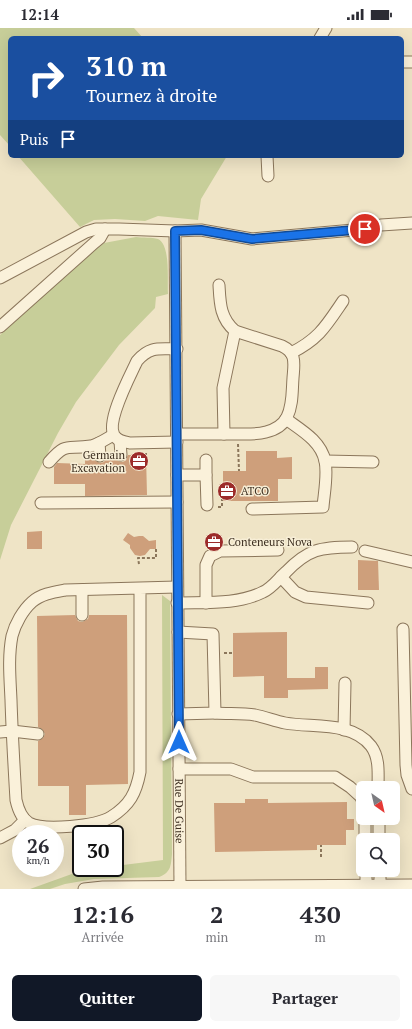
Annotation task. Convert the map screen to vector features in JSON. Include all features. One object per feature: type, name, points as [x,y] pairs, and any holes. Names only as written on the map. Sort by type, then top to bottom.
[{"type":"street","points":[[267,158],[268,176]]},
{"type":"street","points":[[0,278],[90,230],[201,230],[258,239],[412,223]]},
{"type":"street","points":[[0,327],[100,238],[104,229]]},
{"type":"street","name":"Rue De Guise","points":[[175,231],[180,886]]},
{"type":"street","points":[[0,287],[28,263]]},
{"type":"street","points":[[49,462],[58,452],[66,448],[91,446],[117,438],[130,443],[224,434],[261,433],[267,432],[281,425],[286,419],[291,401],[294,367],[291,353],[288,349],[274,343],[235,331],[222,314],[220,307],[219,285]]},
{"type":"street","points":[[291,353],[306,346],[315,339],[327,325],[343,301]]},
{"type":"street","points":[[224,434],[224,382],[235,331]]},
{"type":"street","points":[[121,455],[117,438],[111,430],[112,420],[137,361],[144,353],[153,349],[177,349]]},
{"type":"street","points":[[252,509],[323,507],[325,461],[316,443],[286,419]]},
{"type":"street","points":[[99,443],[100,456]]},
{"type":"street","points":[[206,460],[206,505]]},
{"type":"street","points":[[325,461],[374,462]]},
{"type":"street","points":[[177,475],[206,475]]},
{"type":"street","points":[[41,503],[100,499],[177,502]]},
{"type":"street","points":[[177,603],[236,600],[254,596],[272,586],[297,560],[307,554],[331,547],[352,547]]},
{"type":"street","points":[[206,602],[206,565],[210,556],[220,551],[278,550]]},
{"type":"street","points":[[366,551],[412,562]]},
{"type":"street","points":[[281,577],[295,592],[306,597],[368,603]]},
{"type":"street","points":[[140,588],[140,772],[135,793],[130,801],[116,814],[103,821],[96,823],[42,827],[30,824],[20,814],[16,800],[5,650],[16,624],[32,602],[50,593],[65,590],[177,587]]},
{"type":"street","points":[[82,590],[82,615]]},
{"type":"street","points":[[403,629],[408,675],[406,765],[407,775],[412,789]]},
{"type":"street","points":[[178,632],[213,634],[215,713]]},
{"type":"street","points":[[344,730],[345,683]]},
{"type":"street","points":[[178,714],[215,713],[256,715],[285,723],[334,727],[344,730],[361,736],[372,748],[378,764],[378,781]]},
{"type":"street","points":[[0,732],[12,731],[38,734]]},
{"type":"street","points":[[179,769],[231,768],[253,778],[335,777],[356,791]]},
{"type":"street","points":[[0,838],[15,830],[25,820]]},
{"type":"street","points":[[366,877],[366,886]]},
{"type":"street","points":[[380,877],[380,885]]},
{"type":"street","points":[[84,889],[103,887],[180,886],[192,888],[380,885],[407,886]]},
{"type":"path","points":[[146,452],[146,461]]},
{"type":"path","points":[[238,456],[239,471]]},
{"type":"path","points":[[219,508],[222,507],[221,492]]},
{"type":"path","points":[[139,564],[138,558],[156,558],[156,547]]},
{"type":"path","points":[[224,653],[233,653]]},
{"type":"path","points":[[321,845],[321,857]]},
{"type":"green space","points":[[0,28],[134,28],[141,36],[8,36],[8,144],[0,135]]},
{"type":"green space","points":[[20,158],[226,158],[201,199],[198,220],[158,216],[145,221],[115,219],[94,220],[80,227]]},
{"type":"green space","points":[[136,237],[156,238],[165,248],[167,256],[168,294],[156,297],[155,308],[119,345],[76,402],[58,433],[11,525],[0,560],[0,335],[86,257],[104,243]]},
{"type":"green space","points":[[162,595],[170,601],[172,854],[170,868],[166,873],[159,877],[94,879],[65,884],[50,889],[30,889],[72,874],[72,877],[124,877],[124,865],[163,860]]},
{"type":"building","points":[[246,451],[277,451],[277,458],[292,457],[292,479],[278,479],[278,501],[223,501],[223,471],[246,471]]},
{"type":"building","points":[[128,455],[146,455],[147,495],[85,496],[85,484],[54,484],[54,467],[57,463],[85,464],[85,456],[93,456],[94,460],[100,463],[104,462],[107,456],[114,456],[118,461],[122,462],[125,461]]},
{"type":"building","points":[[42,531],[42,549],[27,549],[27,532]]},
{"type":"building","points":[[128,533],[134,537],[143,536],[149,541],[156,540],[156,549],[150,549],[145,555],[135,555],[130,548],[130,545],[123,540]]},
{"type":"building","points":[[358,560],[378,561],[379,590],[358,590]]},
{"type":"building","points":[[75,615],[78,621],[82,622],[88,619],[89,615],[127,615],[128,784],[86,785],[86,815],[69,815],[69,786],[38,786],[38,741],[43,738],[45,734],[42,729],[38,727],[37,616]]},
{"type":"building","points":[[287,632],[287,678],[315,678],[315,667],[328,667],[328,689],[288,690],[288,698],[264,698],[264,676],[233,677],[233,633]]},
{"type":"building","points":[[245,799],[268,799],[268,803],[347,802],[347,819],[354,819],[354,830],[346,830],[346,845],[317,845],[317,850],[215,852],[214,803],[245,803]]},
{"type":"place","name":"Germain Excavation","points":[[139,461]]},
{"type":"place","name":"ATCO","points":[[227,491]]},
{"type":"place","name":"Conteneurs Nova","points":[[214,542]]},
{"type":"route","points":[[179,742],[175,231],[201,230],[252,239],[365,229]]}]
